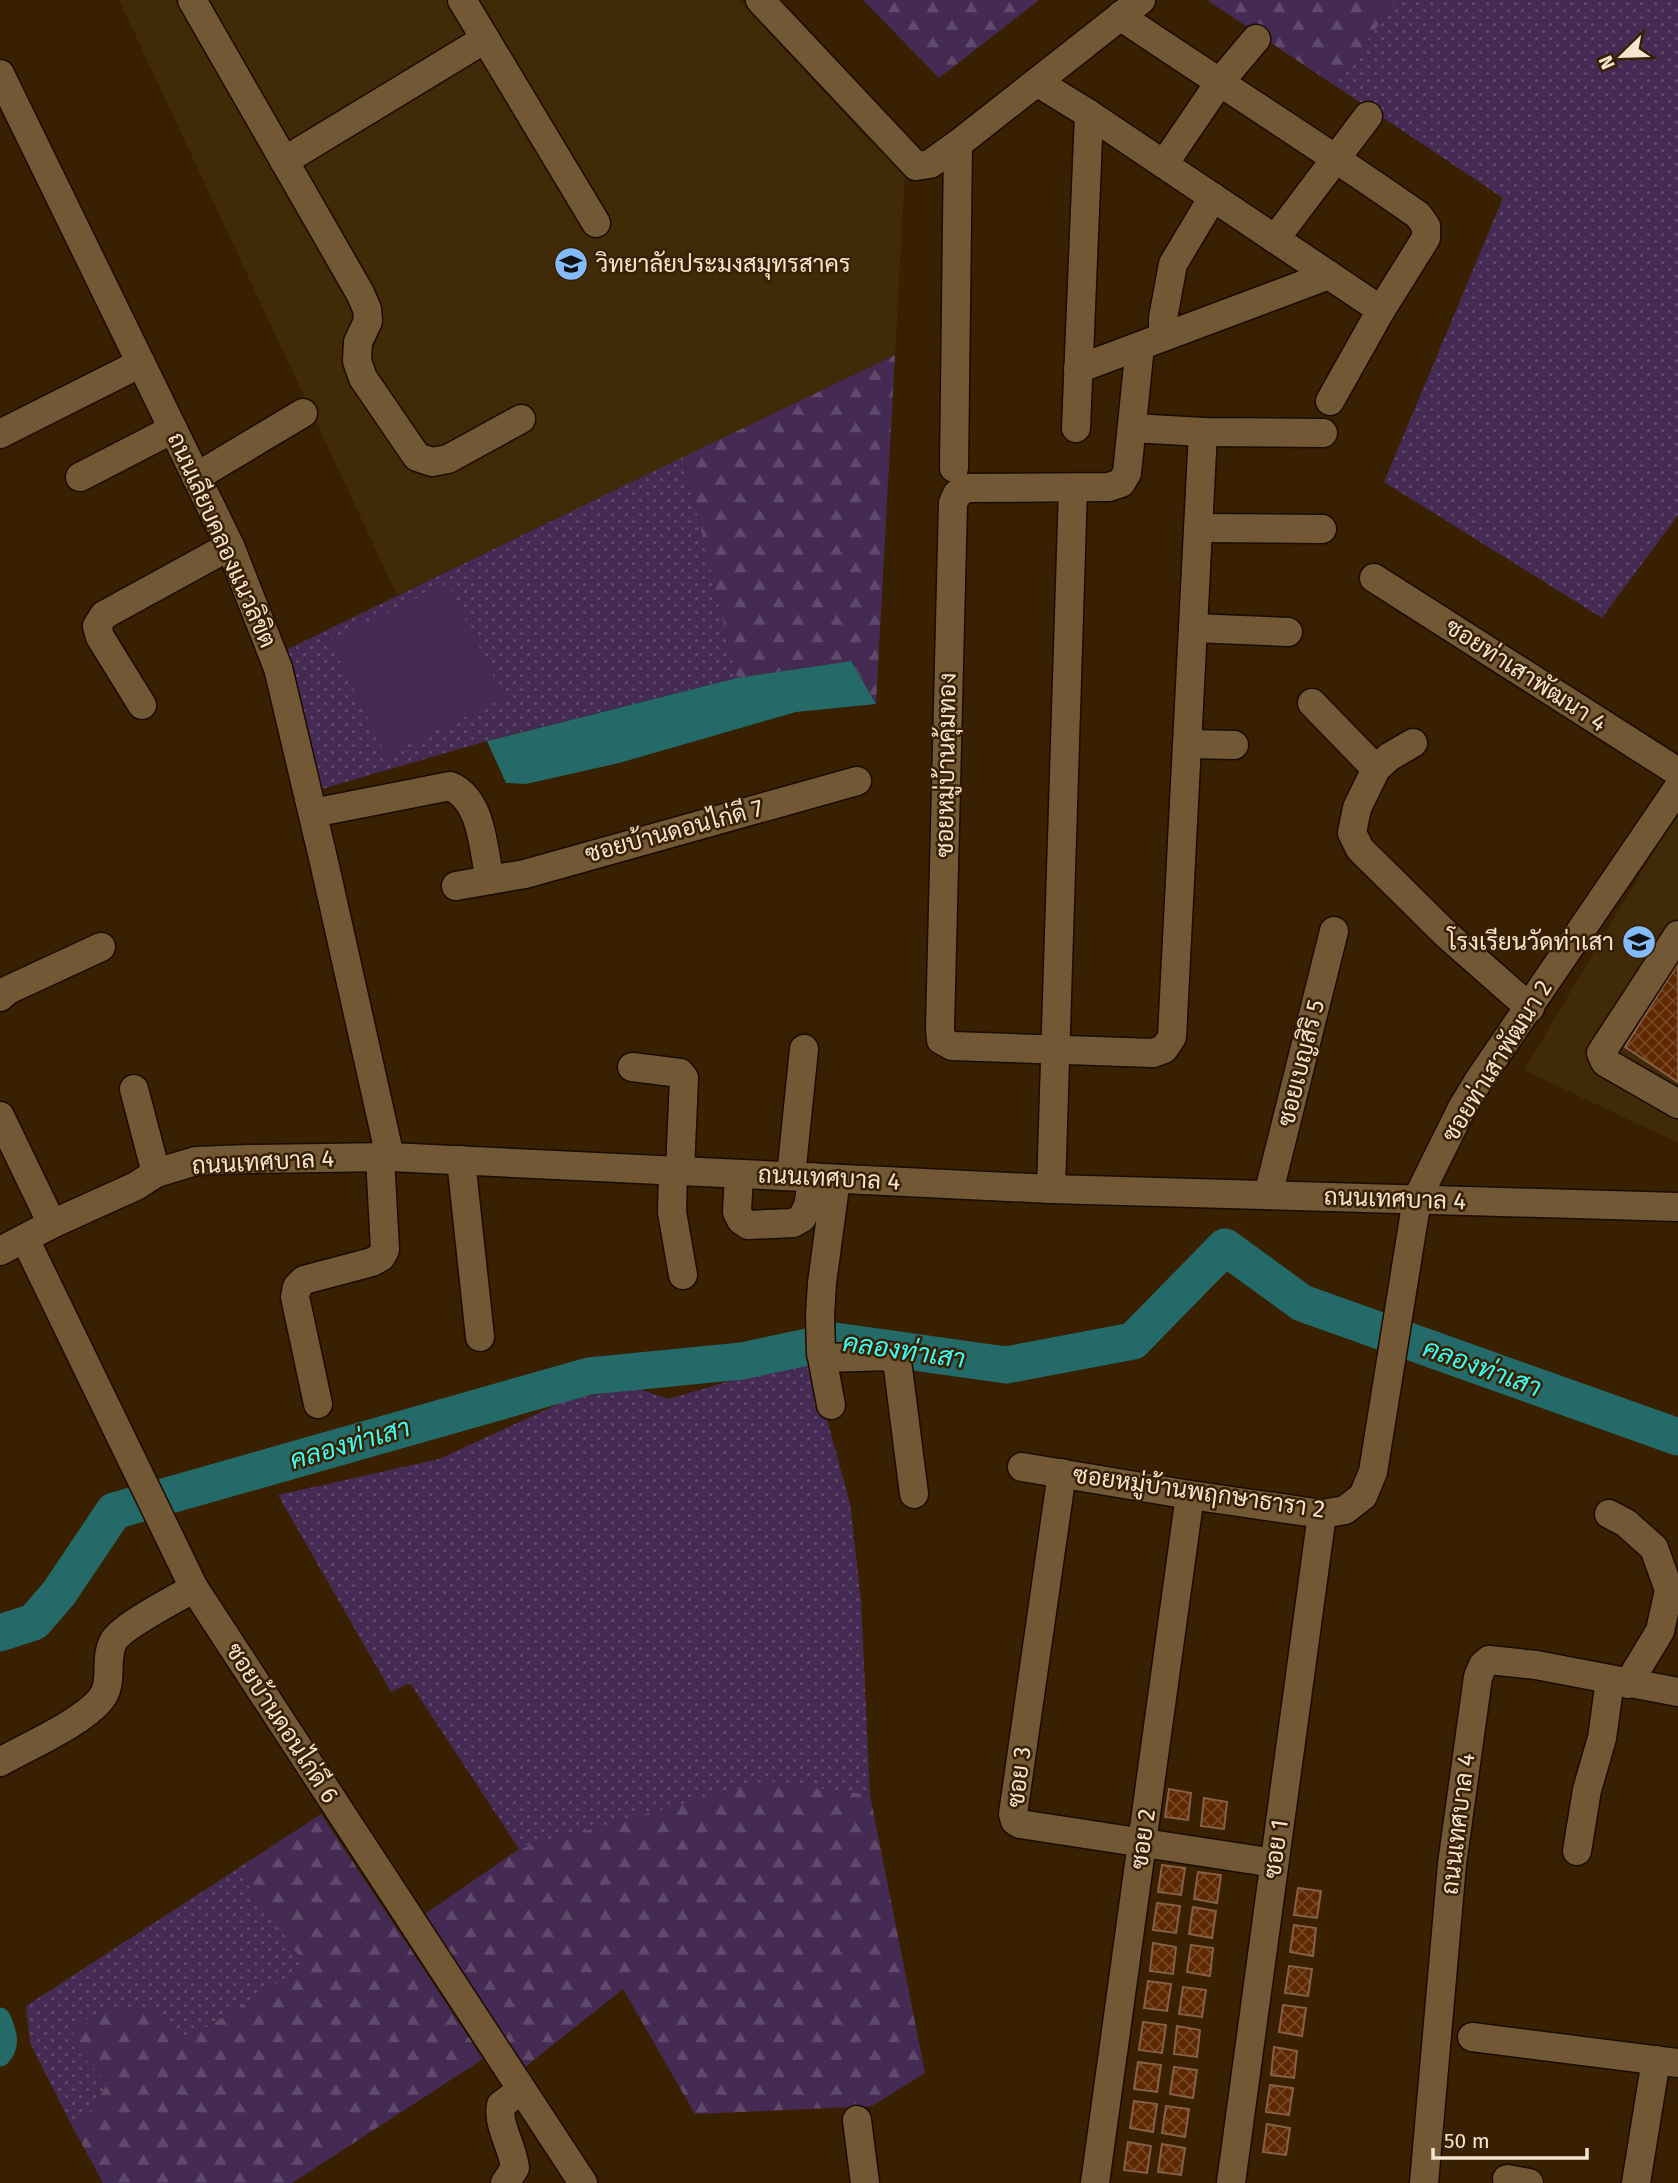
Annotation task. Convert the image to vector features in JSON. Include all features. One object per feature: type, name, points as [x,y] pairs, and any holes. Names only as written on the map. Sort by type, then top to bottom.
[{"type":"street","points":[[192,0],[360,293],[367,309],[368,321],[358,342],[357,361],[363,379],[417,457],[432,462],[448,459],[521,419]]},
{"type":"street","points":[[462,0],[596,223]]},
{"type":"street","points":[[760,0],[916,166],[930,164],[958,144],[1130,8],[1219,83],[1336,157],[1418,215],[1426,226],[1426,238],[1381,310],[1330,401]]},
{"type":"street","points":[[284,161],[485,39]]},
{"type":"street","points":[[1164,164],[1219,83],[1256,39]]},
{"type":"street","name":"ถนนเลียบคลองแนวลิขิต","points":[[0,74],[230,546],[278,668],[313,813],[385,1157],[385,1250],[381,1257],[372,1262],[304,1280],[297,1287],[295,1297],[318,1404]]},
{"type":"street","points":[[1037,82],[1381,310]]},
{"type":"street","points":[[1076,428],[1089,114]]},
{"type":"street","points":[[1275,239],[1368,116]]},
{"type":"street","points":[[954,468],[958,144]]},
{"type":"street","name":"ซอยหมู่บ้านคุ้มทอง","points":[[1203,432],[1172,1037],[1164,1049],[1153,1053],[952,1046],[941,1040],[940,1028],[953,503],[957,494],[966,488],[1073,488],[1121,484],[1127,473],[1132,428],[1151,341],[1163,318],[1173,264],[1213,197]]},
{"type":"street","points":[[1078,369],[1329,275]]},
{"type":"street","points":[[0,434],[141,363]]},
{"type":"street","points":[[196,477],[303,413]]},
{"type":"street","points":[[1132,428],[1203,432],[1323,433]]},
{"type":"street","points":[[80,477],[173,429]]},
{"type":"street","points":[[1051,1189],[1073,488]]},
{"type":"street","points":[[1199,528],[1322,529]]},
{"type":"street","points":[[142,705],[100,637],[97,626],[104,615],[230,546]]},
{"type":"street","name":"ซอยท่าเสาพัฒนา 4","points":[[1374,578],[1678,772]]},
{"type":"street","points":[[1194,628],[1288,632]]},
{"type":"street","points":[[1312,703],[1376,769]]},
{"type":"street","points":[[1413,743],[1376,769],[1357,808],[1352,833],[1360,849],[1447,935],[1530,1008]]},
{"type":"street","points":[[1188,744],[1234,745]]},
{"type":"street","name":"ซอยบ้านดอนไก่ดี 7","points":[[456,886],[525,874],[857,781]]},
{"type":"street","points":[[313,813],[450,786],[460,791],[475,812],[491,880]]},
{"type":"street","name":"ซอยท่าเสาพัฒนา 2","points":[[1417,1199],[1462,1108],[1678,788]]},
{"type":"street","name":"ซอยเบญสิริ 5","points":[[1268,1195],[1334,931]]},
{"type":"street","points":[[1678,935],[1601,1053],[1605,1062],[1678,1104]]},
{"type":"street","points":[[0,997],[8,990],[101,947]]},
{"type":"street","points":[[804,1049],[822,1354],[831,1405]]},
{"type":"street","points":[[632,1067],[680,1073],[684,1078],[672,1212],[683,1275]]},
{"type":"street","points":[[134,1089],[156,1173]]},
{"type":"street","points":[[0,1116],[52,1224]]},
{"type":"street","name":"ถนนเทศบาล 4","points":[[0,1251],[136,1186],[156,1173],[197,1161],[385,1157],[1051,1189],[1678,1207]]},
{"type":"street","points":[[461,1160],[480,1337]]},
{"type":"street","points":[[739,1174],[737,1212],[741,1220],[748,1225],[793,1223],[802,1218],[808,1206],[813,1177]]},
{"type":"street","name":"ซอยหมู่บ้านพฤกษาธารา 2","points":[[1022,1467],[1322,1514],[1345,1510],[1363,1496],[1373,1472],[1417,1199]]},
{"type":"street","name":"ซอยบ้านดอนไก่ดี 6","points":[[25,1239],[194,1588],[522,2090],[577,2181]]},
{"type":"street","points":[[822,1354],[889,1356],[894,1359],[898,1368],[914,1494]]},
{"type":"street","name":"ซอย 3","points":[[1062,1473],[1013,1814],[1015,1821],[1143,1844],[1274,1863]]},
{"type":"street","name":"ซอย 2","points":[[1095,2183],[1189,1495]]},
{"type":"street","name":"ซอย 1","points":[[1231,2183],[1322,1514]]},
{"type":"street","points":[[1577,1851],[1587,1790],[1619,1682],[1660,1631],[1669,1590],[1654,1548],[1626,1522],[1609,1514]]},
{"type":"street","points":[[0,1762],[87,1713],[102,1698],[109,1681],[108,1665],[113,1641],[125,1630],[194,1588]]},
{"type":"street","name":"ถนนเทศบาล 4","points":[[1424,2183],[1452,1864],[1478,1677],[1483,1665],[1489,1660],[1536,1665],[1678,1692]]},
{"type":"street","points":[[1472,2037],[1667,2061],[1636,2183]]},
{"type":"street","points":[[505,2183],[515,2168],[513,2152],[499,2115],[501,2105],[522,2090]]},
{"type":"street","points":[[857,2120],[865,2183]]},
{"type":"shaded area","name":"วิทยาลัยประมงสมุทรสาคร","points":[[119,0],[739,0],[865,136],[905,173],[895,355],[397,595]]},
{"type":"shaded area","name":"โรงเรียนวัดท่าเสา","points":[[1678,811],[1678,1143],[1524,1070]]},
{"type":"green space","points":[[863,0],[1039,0],[939,78]]},
{"type":"green space","points":[[1207,0],[1397,0],[1334,85]]},
{"type":"green space","points":[[1397,0],[1678,0],[1678,515],[1602,618],[1384,482],[1503,198],[1334,85]]},
{"type":"green space","points":[[895,355],[876,704],[851,661],[737,678],[683,457]]},
{"type":"green space","points":[[683,457],[737,678],[497,738],[322,789],[284,651]]},
{"type":"green space","points":[[448,583],[504,698],[386,755],[330,641]]},
{"type":"green space","points":[[810,1358],[850,1503],[861,1600],[870,1795],[765,1782],[519,1849],[410,1683],[391,1692],[278,1495],[439,1459],[567,1400],[634,1387],[668,1399]]},
{"type":"green space","points":[[765,1781],[870,1795],[925,2073],[872,2106],[695,2114],[623,1989],[520,2071],[422,1916],[519,1849]]},
{"type":"green space","points":[[321,1814],[483,2059],[292,2183],[103,2183],[71,2124],[88,2114],[108,2083],[72,2045],[74,2025],[108,2010],[152,2007],[184,2041],[306,1966],[237,1869]]},
{"type":"green space","points":[[237,1869],[307,1966],[184,2041],[72,2045],[108,2083],[88,2114],[71,2124],[30,2043],[26,2006]]},
{"type":"water","points":[[851,661],[876,704],[796,712],[619,763],[526,784],[506,783],[487,741],[737,678]]},
{"type":"building","points":[[1678,963],[1678,1082],[1625,1047]]},
{"type":"building","points":[[1169,1789],[1191,1793],[1188,1820],[1165,1817]]},
{"type":"building","points":[[1204,1798],[1227,1802],[1224,1829],[1201,1826]]},
{"type":"building","points":[[1162,1865],[1185,1868],[1181,1895],[1158,1892]]},
{"type":"building","points":[[1198,1872],[1221,1875],[1217,1903],[1194,1899]]},
{"type":"building","points":[[1298,1888],[1321,1891],[1317,1918],[1294,1915]]},
{"type":"building","points":[[1157,1903],[1180,1906],[1176,1933],[1153,1930]]},
{"type":"building","points":[[1193,1907],[1216,1911],[1212,1938],[1189,1934]]},
{"type":"building","points":[[1294,1925],[1316,1928],[1313,1956],[1290,1952]]},
{"type":"building","points":[[1153,1943],[1176,1947],[1173,1974],[1150,1971]]},
{"type":"building","points":[[1191,1945],[1213,1948],[1210,1976],[1187,1972]]},
{"type":"building","points":[[1289,1966],[1312,1969],[1308,1996],[1285,1993]]},
{"type":"building","points":[[1148,1981],[1171,1984],[1167,2011],[1144,2008]]},
{"type":"building","points":[[1183,1987],[1206,1990],[1202,2017],[1179,2014]]},
{"type":"building","points":[[1283,2005],[1306,2008],[1302,2036],[1279,2032]]},
{"type":"building","points":[[1143,2022],[1166,2025],[1162,2053],[1139,2050]]},
{"type":"building","points":[[1177,2026],[1200,2030],[1197,2057],[1174,2054]]},
{"type":"building","points":[[1274,2047],[1297,2051],[1294,2078],[1271,2075]]},
{"type":"building","points":[[1138,2062],[1161,2065],[1157,2092],[1134,2089]]},
{"type":"building","points":[[1174,2067],[1197,2070],[1193,2098],[1170,2094]]},
{"type":"building","points":[[1270,2085],[1293,2088],[1289,2115],[1266,2112]]},
{"type":"building","points":[[1134,2101],[1157,2104],[1153,2132],[1130,2128]]},
{"type":"building","points":[[1166,2106],[1189,2109],[1185,2137],[1162,2133]]},
{"type":"building","points":[[1267,2124],[1290,2128],[1286,2155],[1263,2152]]},
{"type":"building","points":[[1128,2142],[1151,2146],[1147,2173],[1124,2170]]},
{"type":"building","points":[[1162,2144],[1185,2148],[1181,2175],[1158,2172]]},
{"type":"waterway","name":"คลองท่าเสา","points":[[0,1633],[34,1622],[59,1593],[114,1511],[589,1376],[742,1361],[835,1341],[1006,1365],[1133,1341],[1225,1247],[1302,1303],[1678,1437]]},
{"type":"waterway","points":[[0,2018],[6,2033],[5,2047],[0,2056]]},
{"type":"place","name":"วิทยาลัยประมงสมุทรสาคร","points":[[571,264]]},
{"type":"place","name":"โรงเรียนวัดท่าเสา","points":[[1639,942]]}]
